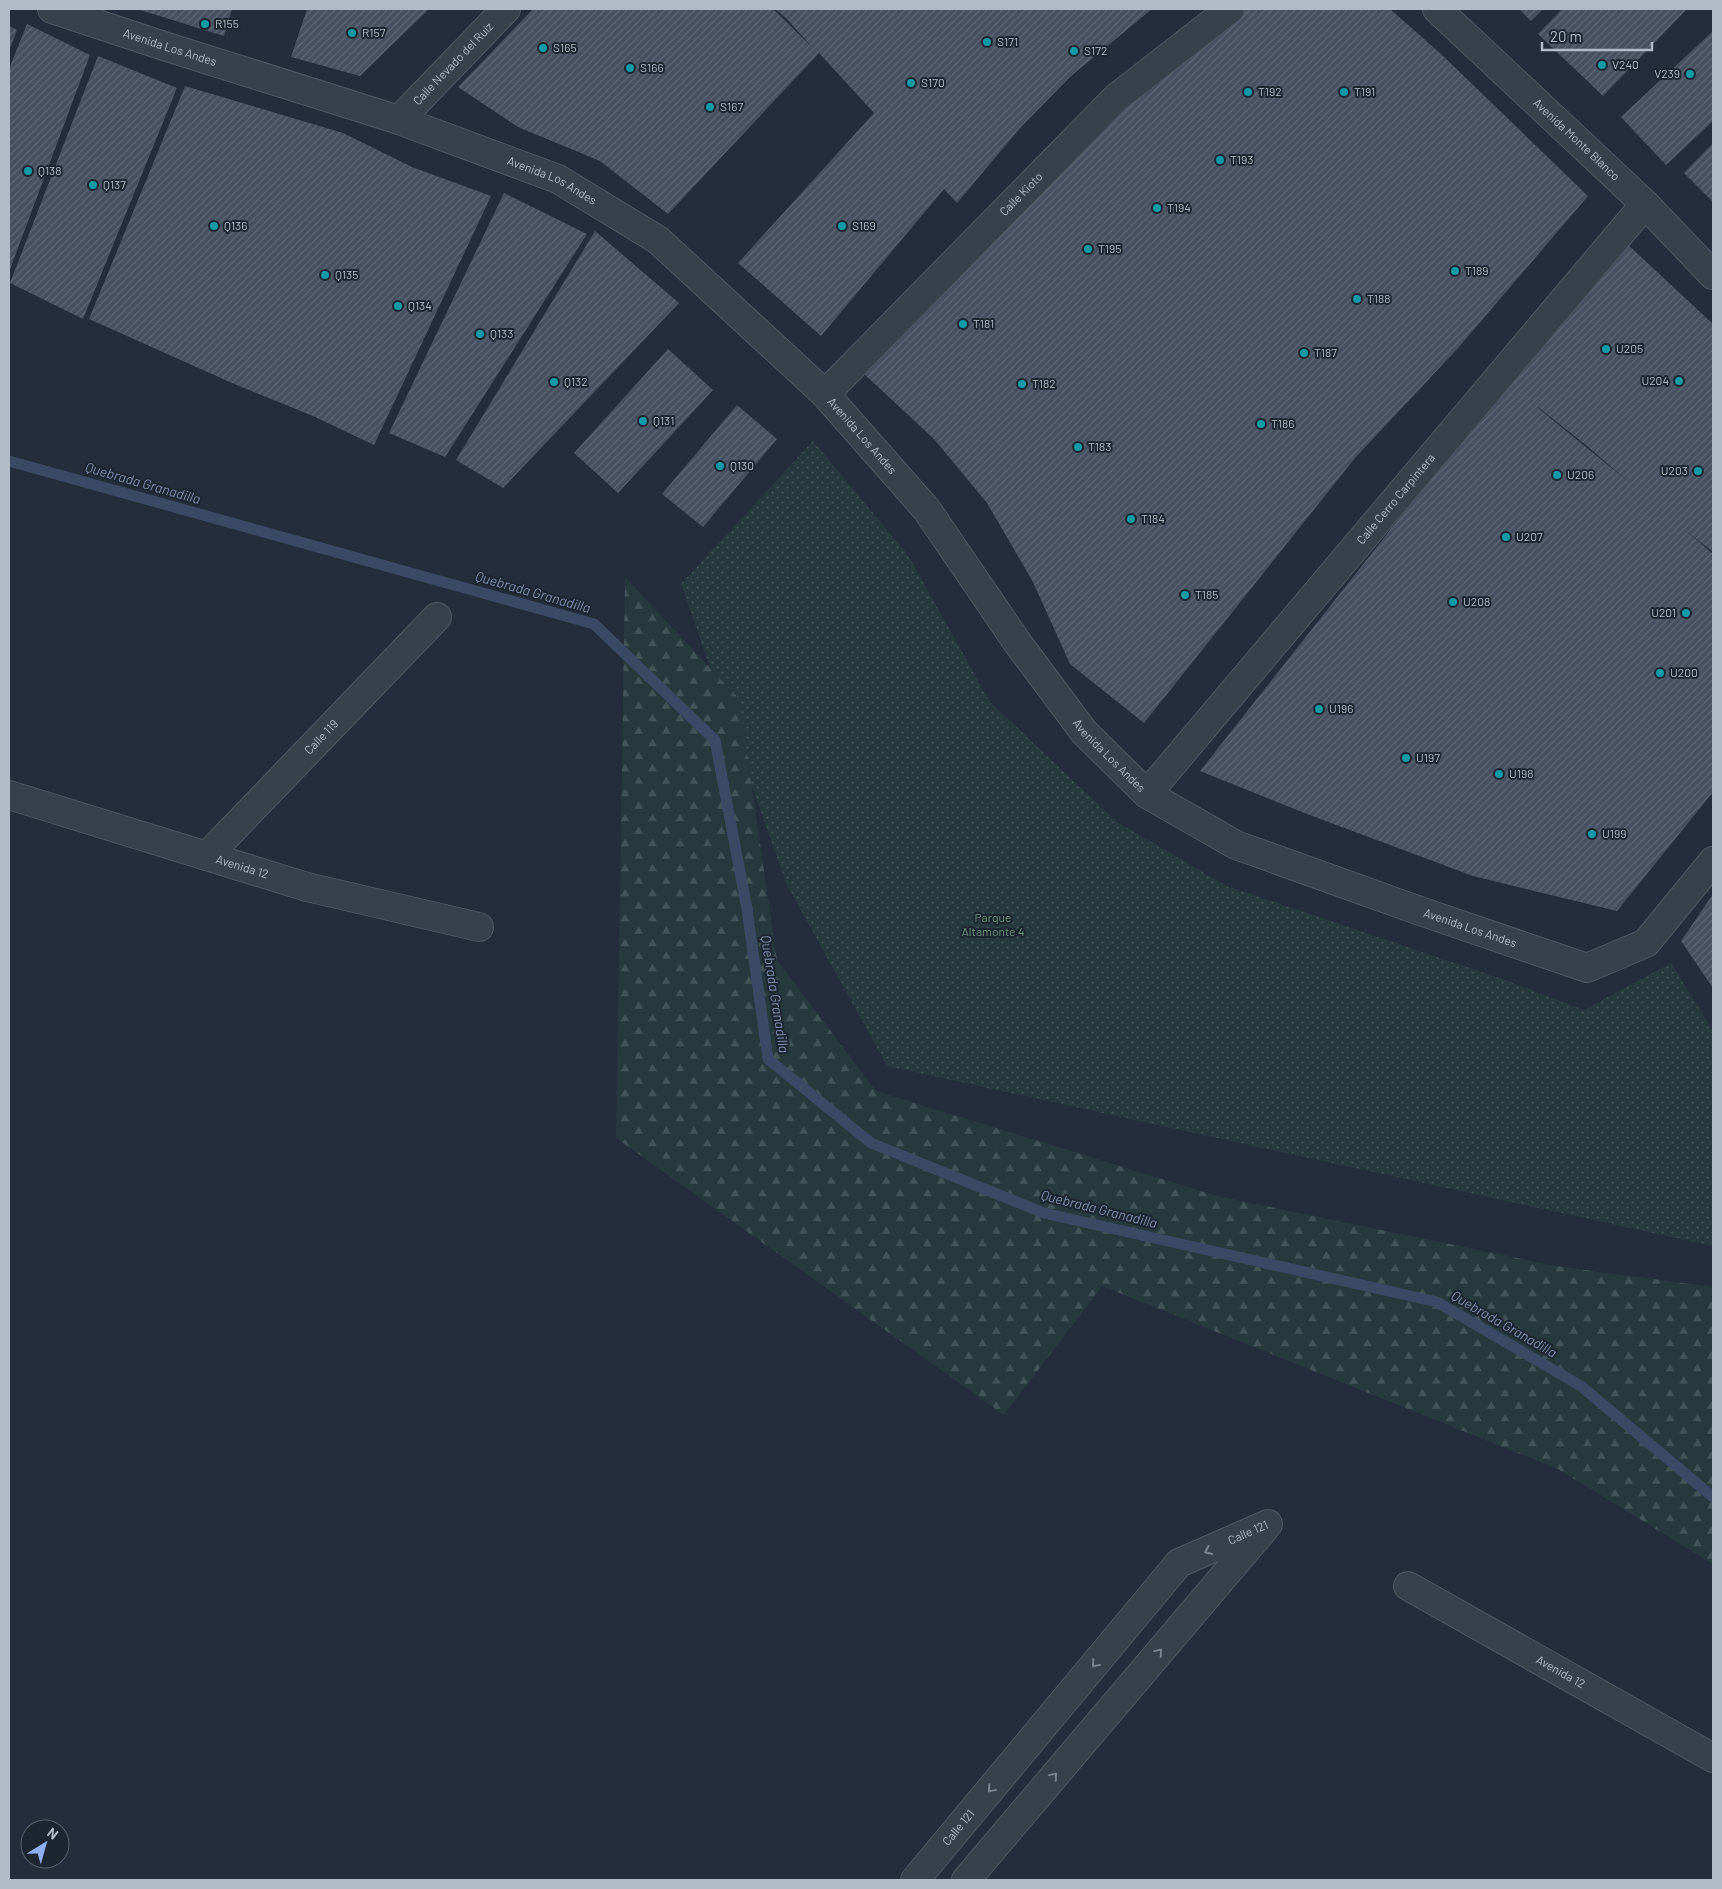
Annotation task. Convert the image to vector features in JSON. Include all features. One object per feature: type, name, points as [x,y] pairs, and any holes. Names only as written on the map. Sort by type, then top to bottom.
[{"type":"street","name":"Avenida Los Andes","points":[[52,9],[399,120],[558,180],[658,240],[825,394],[927,510],[1017,642],[1084,732],[1147,794],[1236,844],[1420,912],[1587,968],[1646,944],[1713,861]]},
{"type":"street","name":"Calle Nevado del Ruíz","points":[[399,120],[506,9]]},
{"type":"street","name":"Calle Kioto","points":[[825,394],[1117,97],[1230,9]]},
{"type":"street","name":"Avenida Monte Blanco","points":[[1437,9],[1645,204],[1713,275]]},
{"type":"street","name":"Calle Cerro Carpintera","points":[[1147,794],[1645,204]]},
{"type":"street","name":"Calle 119","points":[[207,856],[437,617]]},
{"type":"street","name":"Avenida 12","points":[[9,796],[307,887],[479,928]]},
{"type":"street","name":"Calle 121","points":[[915,1880],[1179,1564],[1268,1524],[966,1880]]},
{"type":"street","name":"Avenida 12","points":[[1408,1586],[1713,1758]]},
{"type":"green space","name":"Parque Altamonte 4","points":[[813,441],[908,555],[990,702],[1117,822],[1227,886],[1511,982],[1584,1010],[1671,963],[1713,1031],[1713,1246],[887,1066],[786,883],[681,584]]},
{"type":"green space","points":[[625,577],[739,699],[777,960],[876,1091],[1217,1196],[1556,1266],[1713,1287],[1713,1564],[1558,1469],[1102,1286],[1004,1415],[616,1138]]},
{"type":"building","name":"R155","points":[[137,9],[232,9],[224,36]]},
{"type":"building","name":"R157","points":[[307,9],[429,9],[360,76],[291,57]]},
{"type":"building","points":[[533,9],[773,9],[813,48],[786,18],[775,9],[796,9],[790,15],[797,9],[1152,9],[1071,76],[1020,128],[957,203],[944,189],[821,336],[738,263],[874,113],[819,53],[668,214],[600,161],[518,127],[458,87]]},
{"type":"building","points":[[1230,9],[1390,9],[1441,54],[1588,196],[1459,347],[1355,458],[1144,723],[1070,664],[1033,582],[987,503],[934,439],[862,372],[1001,223]]},
{"type":"building","points":[[1519,9],[1543,9],[1531,21]]},
{"type":"building","name":"V240","points":[[1562,9],[1687,9],[1603,96],[1538,34]]},
{"type":"building","name":"Q138","points":[[27,24],[90,55],[9,272],[9,69]]},
{"type":"building","points":[[9,26],[17,30],[9,51]]},
{"type":"building","name":"V239","points":[[1713,31],[1713,121],[1666,165],[1621,117]]},
{"type":"building","name":"Q137","points":[[98,56],[177,88],[83,319],[10,283]]},
{"type":"building","points":[[185,86],[343,133],[412,167],[491,196],[374,445],[313,416],[232,383],[89,319]]},
{"type":"building","points":[[1713,143],[1713,202],[1684,173]]},
{"type":"building","name":"Q133","points":[[504,193],[587,234],[445,457],[389,433]]},
{"type":"building","name":"Q132","points":[[595,231],[679,303],[503,488],[456,460]]},
{"type":"building","points":[[1625,242],[1713,324],[1713,552],[1685,530],[1713,554],[1713,792],[1617,911],[1473,876],[1307,814],[1200,771],[1406,510]],"holes":[[[1538,407],[1587,446],[1630,483]]]},
{"type":"building","name":"Q131","points":[[668,349],[713,390],[618,493],[574,453]]},
{"type":"building","name":"Q130","points":[[737,405],[777,439],[703,527],[662,494]]},
{"type":"building","points":[[1713,894],[1713,988],[1681,941]]},
{"type":"waterway","name":"Quebrada Granadilla","points":[[9,461],[594,624],[715,740],[747,909],[768,1059],[871,1143],[1044,1213],[1437,1302],[1581,1386],[1713,1497]]},
{"type":"place","name":"R155","points":[[205,24]]},
{"type":"place","name":"R157","points":[[352,33]]},
{"type":"place","name":"S171","points":[[987,42]]},
{"type":"place","name":"S165","points":[[543,48]]},
{"type":"place","name":"S172","points":[[1074,51]]},
{"type":"place","name":"V240","points":[[1602,65]]},
{"type":"place","name":"S166","points":[[630,68]]},
{"type":"place","name":"V239","points":[[1690,74]]},
{"type":"place","name":"S170","points":[[911,83]]},
{"type":"place","name":"T192","points":[[1248,92]]},
{"type":"place","name":"T191","points":[[1344,92]]},
{"type":"place","name":"S167","points":[[710,107]]},
{"type":"place","name":"T193","points":[[1220,160]]},
{"type":"place","name":"Q138","points":[[28,171]]},
{"type":"place","name":"Q137","points":[[93,185]]},
{"type":"place","name":"T194","points":[[1157,208]]},
{"type":"place","name":"Q136","points":[[214,226]]},
{"type":"place","name":"S169","points":[[842,226]]},
{"type":"place","name":"T195","points":[[1088,249]]},
{"type":"place","name":"T189","points":[[1455,271]]},
{"type":"place","name":"Q135","points":[[325,275]]},
{"type":"place","name":"T188","points":[[1357,299]]},
{"type":"place","name":"Q134","points":[[398,306]]},
{"type":"place","name":"T181","points":[[963,324]]},
{"type":"place","name":"Q133","points":[[480,334]]},
{"type":"place","name":"U205","points":[[1606,349]]},
{"type":"place","name":"T187","points":[[1304,353]]},
{"type":"place","name":"U204","points":[[1679,381]]},
{"type":"place","name":"Q132","points":[[554,382]]},
{"type":"place","name":"T182","points":[[1022,384]]},
{"type":"place","name":"Q131","points":[[643,421]]},
{"type":"place","name":"T186","points":[[1261,424]]},
{"type":"place","name":"T183","points":[[1078,447]]},
{"type":"place","name":"Q130","points":[[720,466]]},
{"type":"place","name":"U203","points":[[1698,471]]},
{"type":"place","name":"U206","points":[[1557,475]]},
{"type":"place","name":"T184","points":[[1131,519]]},
{"type":"place","name":"U207","points":[[1506,537]]},
{"type":"place","name":"T185","points":[[1185,595]]},
{"type":"place","name":"U208","points":[[1453,602]]},
{"type":"place","name":"U201","points":[[1686,613]]},
{"type":"place","name":"U200","points":[[1660,673]]},
{"type":"place","name":"U196","points":[[1319,709]]},
{"type":"place","name":"U197","points":[[1406,758]]},
{"type":"place","name":"U198","points":[[1499,774]]},
{"type":"place","name":"U199","points":[[1592,834]]}]
